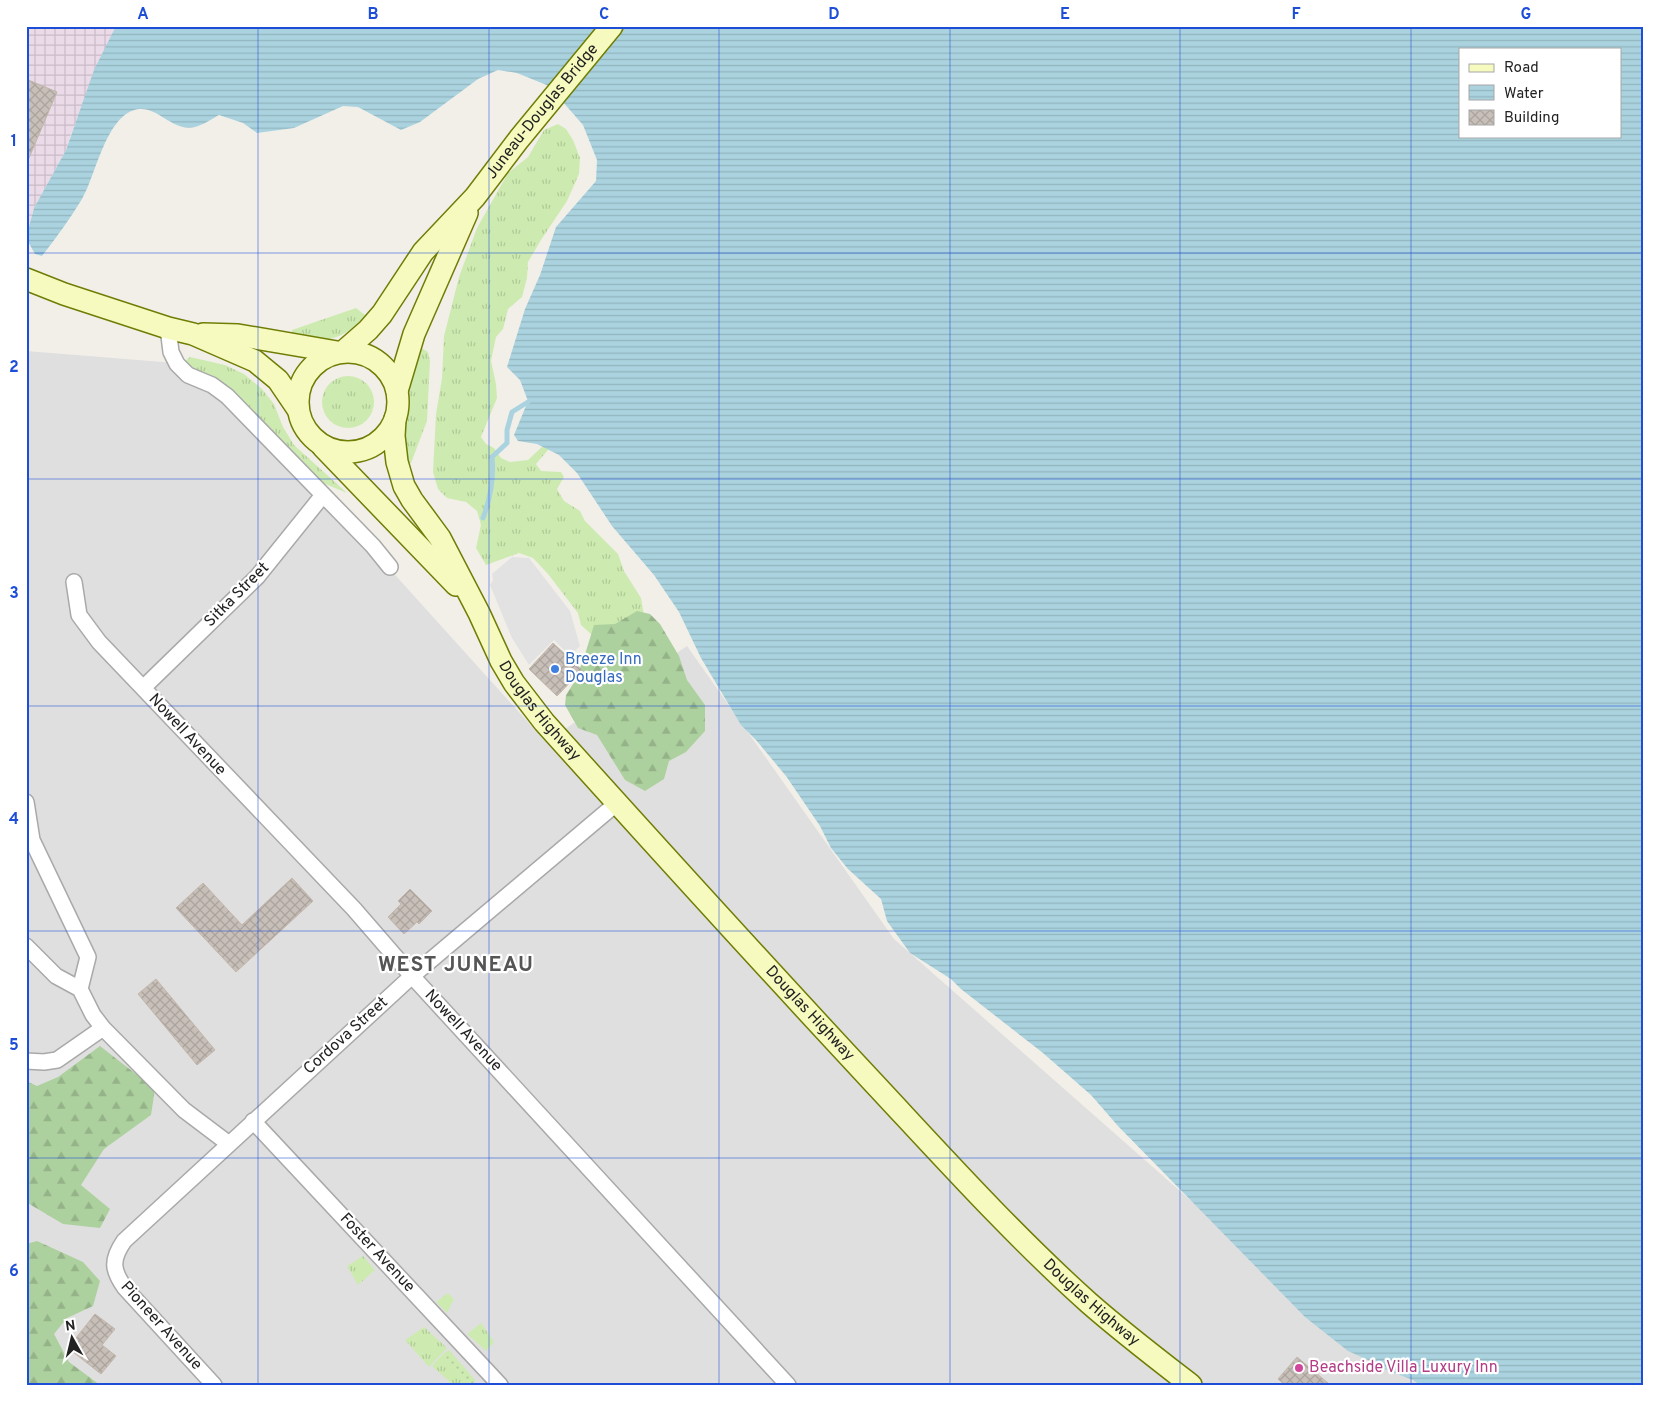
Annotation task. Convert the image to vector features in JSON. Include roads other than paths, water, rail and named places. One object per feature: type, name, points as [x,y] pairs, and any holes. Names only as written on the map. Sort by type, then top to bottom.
[{"type":"main road","name":"Juneau-Douglas Bridge","points":[[475,197],[612,26]]},
{"type":"main road","points":[[297,408],[298,393],[302,379],[311,367],[323,357],[341,351],[368,330],[382,314],[424,252],[475,197]]},
{"type":"main road","points":[[397,391],[418,325],[475,197]]},
{"type":"main road","points":[[26,279],[64,294],[168,328],[193,334],[255,361],[262,366],[278,380],[297,408],[301,422],[308,434],[319,443],[473,602]]},
{"type":"main road","points":[[193,334],[238,335],[341,351],[359,352],[372,357],[384,366],[392,377],[397,391],[398,405],[395,419],[388,433],[376,443],[363,450],[348,452],[333,450],[319,443]]},
{"type":"main road","name":"Douglas Highway","points":[[395,419],[394,436],[397,462],[404,486],[440,538],[501,661],[514,683],[544,722],[812,1018],[997,1214],[1090,1304],[1133,1341],[1191,1385]]},
{"type":"street","points":[[168,328],[171,352],[177,364],[188,374],[212,384],[227,396],[373,546],[390,567]]},
{"type":"street","name":"Sitka Street","points":[[143,688],[257,577],[323,495]]},
{"type":"street","name":"Nowell Avenue","points":[[74,582],[79,615],[99,642],[354,909],[412,976],[788,1385]]},
{"type":"street","points":[[26,802],[32,840],[88,957],[80,989]]},
{"type":"street","name":"Cordova Street","points":[[114,1264],[117,1251],[124,1241],[253,1121],[412,976],[617,803]]},
{"type":"street","points":[[26,946],[56,976],[80,989],[102,1028],[184,1110],[229,1144]]},
{"type":"street","points":[[26,1061],[44,1062],[57,1060],[102,1028]]},
{"type":"street","name":"Foster Avenue","points":[[253,1121],[500,1385]]},
{"type":"street","name":"Pioneer Avenue","points":[[114,1264],[116,1276],[125,1288],[214,1385]]},
{"type":"water","points":[[116,26],[1643,26],[1643,1385],[1420,1385],[1413,1380],[1379,1367],[1377,1364],[1348,1351],[1305,1317],[1118,1126],[1091,1095],[1043,1053],[961,989],[951,979],[910,953],[887,921],[881,899],[848,869],[831,848],[820,826],[786,776],[741,725],[701,658],[679,612],[654,575],[612,526],[577,473],[559,455],[537,444],[518,441],[514,435],[528,401],[520,380],[507,367],[525,309],[540,275],[556,227],[596,181],[597,160],[583,125],[549,86],[517,73],[498,70],[478,79],[420,122],[401,130],[358,107],[343,106],[294,128],[257,133],[243,123],[219,115],[198,126],[187,128],[146,109],[139,109],[128,113],[110,133],[82,199],[42,256],[35,254],[26,238],[34,208],[66,150],[94,70]]},
{"type":"waterway","points":[[483,518],[491,488],[493,473],[492,457],[507,443],[507,430],[512,412],[528,402]]},
{"type":"place","name":"Breeze Inn Douglas","points":[[555,669]]},
{"type":"place","name":"Beachside Villa Luxury Inn","points":[[1299,1368]]},
{"type":"district","name":"WEST JUNEAU","points":[[456,965]]}]
